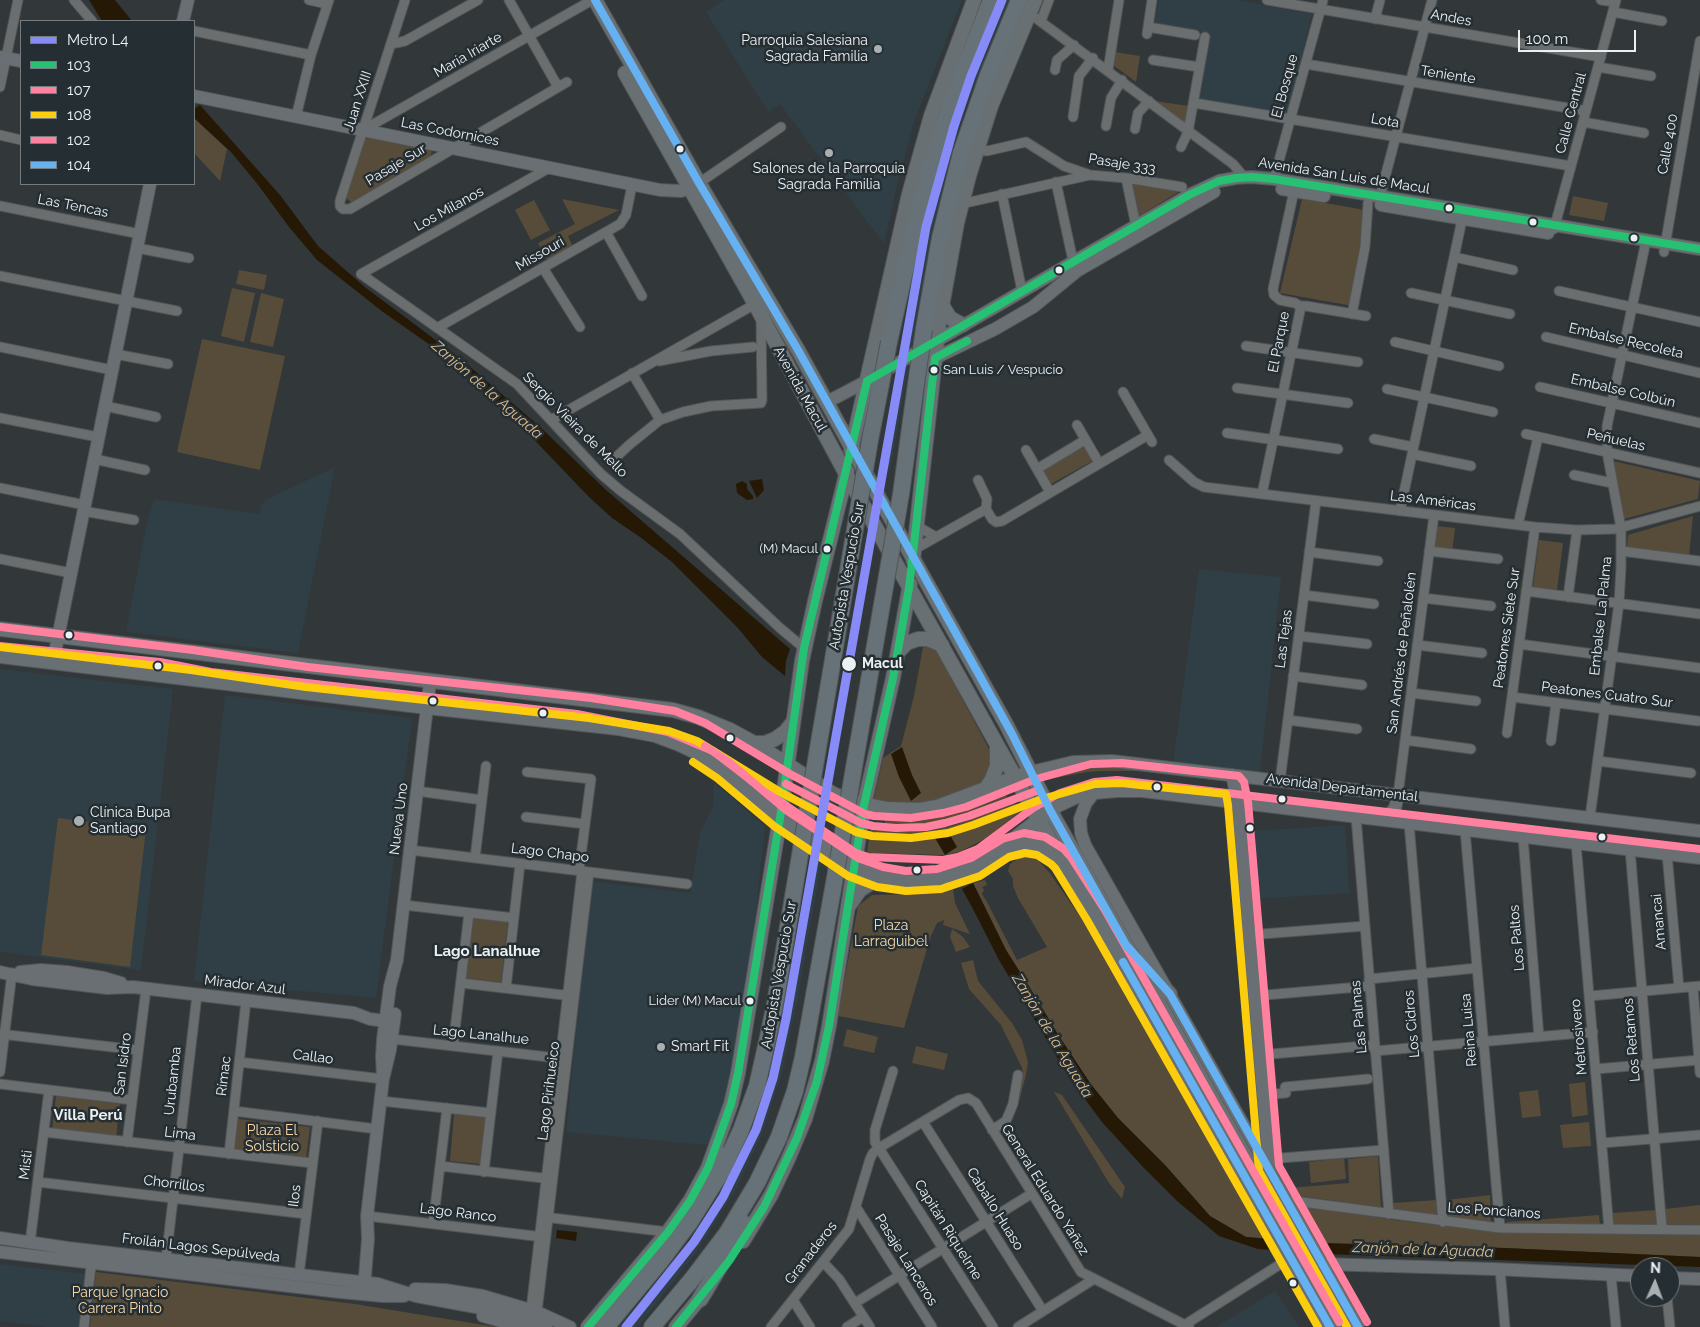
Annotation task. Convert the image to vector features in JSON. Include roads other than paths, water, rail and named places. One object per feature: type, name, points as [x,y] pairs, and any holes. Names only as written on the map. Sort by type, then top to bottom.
[{"type":"highway","name":"Autopista Vespucio Sur","points":[[606,1327],[679,1238],[703,1203],[722,1171],[741,1130],[754,1093],[775,1004],[870,440],[874,383],[889,342],[920,204],[936,148],[954,95],[991,0]]},
{"type":"highway","points":[[700,1299],[752,1210],[766,1177],[773,1150],[795,1091],[803,1057],[836,872],[900,494],[924,330],[940,238],[961,153],[988,75],[1019,0]]},
{"type":"highway","points":[[700,1185],[730,1131],[757,1060],[775,1004]]},
{"type":"highway","points":[[652,1327],[727,1233],[748,1199],[773,1150]]},
{"type":"main road","points":[[588,1327],[668,1232],[700,1185],[731,1104],[738,1073],[780,818],[803,655],[852,447],[874,383],[908,194],[931,116],[974,0]]},
{"type":"main road","name":"Avenida Macul","points":[[589,1],[695,185],[758,310],[846,474],[1039,820],[1283,1233]]},
{"type":"main road","points":[[676,1327],[700,1299],[740,1245],[764,1207],[783,1170],[817,1081],[826,1042],[864,805],[899,651],[910,588],[937,340],[961,204],[991,106],[1032,6]]},
{"type":"main road","name":"Avenida Macul","points":[[695,185],[762,287],[882,503],[914,553],[1050,810],[1126,945]]},
{"type":"main road","points":[[942,305],[950,318],[963,325]]},
{"type":"main road","name":"Avenida Departamental","points":[[0,629],[673,710],[709,721],[754,744],[834,794],[864,805],[887,809],[920,810],[943,805],[1030,772]]},
{"type":"main road","points":[[899,651],[907,643],[918,639],[928,639],[942,645]]},
{"type":"main road","name":"Avenida Departamental","points":[[0,656],[427,708],[630,730],[667,739],[691,749],[712,762],[780,818],[853,867],[880,877],[906,882],[939,879],[976,867],[1050,810]]},
{"type":"main road","points":[[754,744],[765,743],[778,738],[786,732],[793,722]]},
{"type":"main road","points":[[985,790],[997,766],[996,743]]},
{"type":"main road","points":[[999,850],[1017,844],[1031,843],[1045,848],[1063,862]]},
{"type":"main road","points":[[846,908],[860,890],[880,877]]},
{"type":"main road","points":[[1126,945],[1170,994]]},
{"type":"main road","points":[[1126,945],[1283,1233],[1330,1327]]},
{"type":"main road","points":[[1293,1256],[1342,1327]]},
{"type":"main road","points":[[1316,1302],[1319,1327]]},
{"type":"street","points":[[0,87],[3,57],[18,0]]},
{"type":"street","points":[[74,0],[91,20]]},
{"type":"street","points":[[183,20],[188,0]]},
{"type":"street","points":[[296,117],[311,55],[328,2],[309,0]]},
{"type":"street","name":"Juan XXIII","points":[[343,209],[340,203],[405,0]]},
{"type":"street","points":[[391,44],[405,41],[478,0]]},
{"type":"street","points":[[509,0],[558,87]]},
{"type":"street","points":[[1041,21],[1049,0]]},
{"type":"street","points":[[1108,70],[1120,0]]},
{"type":"street","points":[[1152,0],[1147,30],[1195,35]]},
{"type":"street","name":"Andes","points":[[1267,0],[1322,5],[1375,19],[1601,57]]},
{"type":"street","points":[[1375,19],[1380,0]]},
{"type":"street","points":[[1352,314],[1375,202],[1395,137],[1432,0]]},
{"type":"street","points":[[1601,0],[1662,21]]},
{"type":"street","name":"María Iriarte","points":[[363,130],[589,1]]},
{"type":"street","name":"El Bosque","points":[[1274,179],[1322,5]]},
{"type":"street","name":"Calle Central","points":[[1554,230],[1615,5]]},
{"type":"street","points":[[1032,6],[1041,21],[1233,164],[1244,177]]},
{"type":"street","points":[[195,31],[311,55]]},
{"type":"street","points":[[1182,147],[1188,132],[1205,37]]},
{"type":"street","name":"Calle 400","points":[[1665,248],[1700,44]]},
{"type":"street","points":[[1055,70],[1057,60],[1074,45]]},
{"type":"street","points":[[3,57],[20,61]]},
{"type":"street","points":[[1073,117],[1080,76],[1092,58]]},
{"type":"street","points":[[1153,60],[1199,67]]},
{"type":"street","name":"Teniente","points":[[1306,64],[1586,111]]},
{"type":"street","points":[[1598,67],[1652,76]]},
{"type":"street","points":[[1106,126],[1111,98],[1122,80]]},
{"type":"street","name":"Pasaje Sur","points":[[343,209],[350,209],[568,82]]},
{"type":"street","name":"Las Codornices","points":[[195,96],[632,185],[672,192],[695,185]]},
{"type":"street","points":[[1135,129],[1138,113],[1149,101]]},
{"type":"street","name":"Lota","points":[[1194,103],[1571,166]]},
{"type":"street","points":[[1583,122],[1644,133]]},
{"type":"street","points":[[695,185],[781,127]]},
{"type":"street","points":[[0,136],[20,140]]},
{"type":"street","name":"Pasaje 333","points":[[977,149],[987,151],[1026,142],[1064,166],[1090,175],[1126,178],[1182,187]]},
{"type":"street","name":"Los Milanos","points":[[361,274],[550,168]]},
{"type":"street","points":[[961,204],[1090,175]]},
{"type":"street","name":"Avenida San Luis de Macul","points":[[827,402],[874,383],[937,340],[1208,186],[1226,179],[1244,177],[1274,179],[1295,187]]},
{"type":"street","points":[[1126,178],[1136,226]]},
{"type":"street","points":[[1056,182],[1073,261]]},
{"type":"street","points":[[53,662],[150,185]]},
{"type":"street","name":"Missouri","points":[[437,328],[620,224],[624,218],[632,185]]},
{"type":"street","name":"Avenida San Luis de Macul","points":[[935,358],[988,332],[1040,302],[1077,271],[1212,193],[1228,187],[1251,185],[1295,187],[1375,202],[1665,248],[1700,250]]},
{"type":"street","name":"El Parque","points":[[1262,494],[1300,311],[1300,306],[1278,299],[1273,292],[1295,187]]},
{"type":"street","points":[[1002,194],[1022,291]]},
{"type":"street","name":"Las Tencas","points":[[0,206],[140,234]]},
{"type":"street","points":[[1400,510],[1463,215]]},
{"type":"street","points":[[606,232],[642,296]]},
{"type":"street","name":"Embalse La Palma","points":[[1590,818],[1619,603],[1621,528],[1606,452],[1606,426],[1646,245]]},
{"type":"street","points":[[137,248],[189,258]]},
{"type":"street","name":"Avenida San Luis de Macul","points":[[1665,248],[1700,258]]},
{"type":"street","points":[[1454,257],[1513,270]]},
{"type":"street","points":[[543,268],[580,327]]},
{"type":"street","name":"Sergio Vieira de Mello","points":[[361,274],[517,384],[601,474],[680,534],[780,628],[803,655]]},
{"type":"street","points":[[0,276],[177,311]]},
{"type":"street","points":[[1559,291],[1700,322]]},
{"type":"street","points":[[1411,293],[1510,314]]},
{"type":"street","points":[[1300,306],[1366,316]]},
{"type":"street","points":[[551,420],[632,373],[758,310],[761,403],[711,406],[683,412],[660,420],[629,444],[612,461]]},
{"type":"street","points":[[984,313],[983,323],[988,332]]},
{"type":"street","name":"Embalse Recoleta","points":[[1546,337],[1700,372]]},
{"type":"street","points":[[1395,342],[1499,366]]},
{"type":"street","points":[[1246,346],[1358,362]]},
{"type":"street","points":[[0,347],[112,370]]},
{"type":"street","points":[[649,364],[711,351],[753,347]]},
{"type":"street","points":[[116,354],[168,364]]},
{"type":"street","points":[[632,373],[660,420]]},
{"type":"street","name":"Embalse Colbún","points":[[1540,387],[1700,423]]},
{"type":"street","points":[[1237,388],[1348,403]]},
{"type":"street","points":[[1387,388],[1493,412]]},
{"type":"street","points":[[978,480],[987,499],[986,509],[996,522],[1002,521],[1099,463],[1150,438],[1123,392]]},
{"type":"street","points":[[105,406],[156,416]]},
{"type":"street","points":[[0,418],[98,437]]},
{"type":"street","points":[[1077,425],[1099,463]]},
{"type":"street","points":[[1227,433],[1338,449]]},
{"type":"street","name":"Peñuelas","points":[[1526,434],[1700,473]]},
{"type":"street","points":[[1518,525],[1538,437]]},
{"type":"street","points":[[1374,439],[1471,466]]},
{"type":"street","points":[[1036,469],[1085,440]]},
{"type":"street","points":[[1026,450],[1050,492]]},
{"type":"street","points":[[94,460],[145,470]]},
{"type":"street","name":"Las Américas","points":[[1169,460],[1200,486],[1535,527],[1577,530],[1621,528],[1700,506]]},
{"type":"street","points":[[1574,475],[1612,483]]},
{"type":"street","points":[[0,488],[134,520]]},
{"type":"street","name":"Las Tejas","points":[[1280,781],[1316,501]]},
{"type":"street","points":[[914,553],[936,537],[986,509]]},
{"type":"street","name":"San Andrés de Peñalolén","points":[[1398,795],[1434,515]]},
{"type":"street","points":[[917,526],[936,537]]},
{"type":"street","name":"Peatones Siete Sur","points":[[1507,732],[1535,527]]},
{"type":"street","points":[[1568,597],[1577,530]]},
{"type":"street","points":[[1429,551],[1498,559]]},
{"type":"street","points":[[1621,551],[1700,561]]},
{"type":"street","points":[[1309,552],[1378,561]]},
{"type":"street","points":[[0,559],[71,573]]},
{"type":"street","points":[[1526,591],[1700,614]]},
{"type":"street","points":[[1304,595],[1374,604]]},
{"type":"street","points":[[1423,598],[1491,606]]},
{"type":"street","points":[[1298,636],[1367,644]]},
{"type":"street","points":[[1519,644],[1700,668]]},
{"type":"street","points":[[1417,645],[1482,653]]},
{"type":"street","points":[[1293,676],[1362,685]]},
{"type":"street","name":"Nueva Uno","points":[[383,1079],[382,1056],[398,984],[397,960],[430,682]]},
{"type":"street","points":[[1411,693],[1476,701]]},
{"type":"street","name":"Peatones Cuatro Sur","points":[[1512,697],[1698,721]]},
{"type":"street","points":[[1551,741],[1556,702]]},
{"type":"street","points":[[1288,720],[1357,729]]},
{"type":"street","points":[[1405,740],[1471,749]]},
{"type":"street","name":"Avenida Departamental","points":[[1030,772],[1059,764],[1099,760],[1700,831]]},
{"type":"street","points":[[1598,761],[1691,773]]},
{"type":"street","points":[[475,858],[486,766]]},
{"type":"street","name":"Lago Pirihueico","points":[[527,772],[590,779],[571,996],[534,1311]]},
{"type":"street","points":[[1232,775],[1238,803],[1269,1164]]},
{"type":"street","points":[[417,791],[482,800]]},
{"type":"street","name":"Avenida Departamental","points":[[1050,810],[1094,793],[1142,791],[1700,858]]},
{"type":"street","points":[[1094,793],[1086,803],[1081,815],[1080,826],[1083,839],[1247,1129],[1269,1164],[1358,1327]]},
{"type":"street","points":[[1384,820],[1395,808],[1398,795]]},
{"type":"street","points":[[526,817],[585,824]]},
{"type":"street","name":"Las Palmas","points":[[1356,817],[1389,1214]]},
{"type":"street","name":"Los Cidros","points":[[1409,823],[1443,1222]]},
{"type":"street","name":"Reina Luisa","points":[[1466,830],[1500,1228]]},
{"type":"street","name":"Los Paltos","points":[[1523,837],[1540,1037]]},
{"type":"street","name":"Metrosivero","points":[[1576,843],[1609,1229]]},
{"type":"street","name":"Los Retamos","points":[[1630,849],[1662,1229]]},
{"type":"street","name":"Lago Chapo","points":[[410,850],[687,884]]},
{"type":"street","name":"Amancai","points":[[1667,854],[1679,988]]},
{"type":"street","points":[[506,988],[520,864]]},
{"type":"street","points":[[404,905],[514,918]]},
{"type":"street","points":[[453,1046],[469,913]]},
{"type":"street","points":[[1249,935],[1365,926]]},
{"type":"street","points":[[1254,996],[1369,982],[1422,973],[1478,968]]},
{"type":"street","points":[[0,1072],[6,973]]},
{"type":"street","name":"Mirador Azul","points":[[6,973],[27,978],[107,988],[139,988],[354,1013],[370,1019],[390,1017]]},
{"type":"street","points":[[461,982],[571,996]]},
{"type":"street","points":[[1590,996],[1696,987],[1700,1073]]},
{"type":"street","name":"San Isidro","points":[[127,1142],[138,1050],[139,988]]},
{"type":"street","name":"Urubamba","points":[[166,1259],[197,995]]},
{"type":"street","name":"Rímac","points":[[229,1154],[246,1001]]},
{"type":"street","name":"Nueva Uno","points":[[359,1288],[368,1239],[367,1216],[383,1079],[392,1039],[390,1017]]},
{"type":"street","points":[[1260,1055],[1428,1046],[1593,1032]]},
{"type":"street","points":[[2,1034],[138,1050]]},
{"type":"street","name":"Lago Lanalhue","points":[[392,1039],[564,1059]]},
{"type":"street","points":[[484,1172],[498,1051]]},
{"type":"street","points":[[1596,1069],[1699,1060]]},
{"type":"street","name":"Callao","points":[[239,1062],[383,1079]]},
{"type":"street","points":[[892,1071],[874,1135],[879,1148],[923,1122]]},
{"type":"street","points":[[992,1130],[1006,1121],[1013,1104],[1018,1075]]},
{"type":"street","points":[[1263,1095],[1286,1093],[1285,1087],[1368,1079]]},
{"type":"street","points":[[0,1084],[132,1100]]},
{"type":"street","name":"Misti","points":[[30,1243],[49,1090]]},
{"type":"street","name":"General Eduardo Yañez","points":[[923,1122],[959,1100],[968,1098],[976,1103],[1081,1272],[1187,1326]]},
{"type":"street","points":[[381,1101],[491,1113]]},
{"type":"street","points":[[433,1224],[447,1108]]},
{"type":"street","points":[[234,1111],[378,1129]]},
{"type":"street","name":"Ilos","points":[[299,1275],[318,1121]]},
{"type":"street","name":"Caballo Huaso","points":[[923,1122],[1043,1311]]},
{"type":"street","points":[[1247,1129],[1256,1129],[1265,1122]]},
{"type":"street","name":"Lima","points":[[44,1132],[312,1163]]},
{"type":"street","points":[[1602,1143],[1700,1135]]},
{"type":"street","name":"Granaderos","points":[[772,1327],[849,1228],[870,1159],[879,1148]]},
{"type":"street","name":"Capitán Riquelme","points":[[879,1148],[993,1327]]},
{"type":"street","points":[[1269,1164],[1384,1150]]},
{"type":"street","points":[[440,1166],[549,1179]]},
{"type":"street","name":"Chorrillos","points":[[38,1182],[306,1214]]},
{"type":"street","points":[[855,1304],[1031,1194]]},
{"type":"street","name":"Los Poncianos","points":[[1287,1200],[1500,1228],[1700,1230]]},
{"type":"street","name":"Pasaje Lanceros","points":[[856,1207],[932,1327]]},
{"type":"street","name":"Lago Ranco","points":[[367,1216],[543,1237]]},
{"type":"street","points":[[545,1217],[668,1232]]},
{"type":"street","name":"Froilán Lagos Sepúlveda","points":[[0,1238],[92,1257],[359,1288],[378,1284],[422,1304],[504,1321],[522,1327]]},
{"type":"street","name":"Froilán Lagos Sepúlveda","points":[[0,1252],[166,1259],[254,1276],[299,1275],[359,1288]]},
{"type":"street","points":[[1187,1326],[1293,1256]]},
{"type":"street","points":[[84,1327],[92,1257]]},
{"type":"street","points":[[1321,1261],[1630,1276]]},
{"type":"street","points":[[823,1262],[839,1279],[870,1327]]},
{"type":"street","points":[[1500,1269],[1505,1327]]},
{"type":"street","points":[[1611,1275],[1616,1327]]},
{"type":"street","points":[[1680,1278],[1700,1278]]},
{"type":"street","points":[[1018,1327],[1094,1279]]},
{"type":"street","name":"Froilán Lagos Sepúlveda","points":[[398,1293],[420,1288],[483,1296],[534,1311],[570,1327]]},
{"type":"street","name":"Froilán Lagos Sepúlveda","points":[[398,1293],[508,1313],[546,1327]]},
{"type":"street","points":[[792,1300],[810,1327]]},
{"type":"street","points":[[1668,1307],[1670,1327]]},
{"type":"street","points":[[847,1327],[863,1316]]},
{"type":"water","points":[[89,0],[115,0],[131,20],[101,20]]},
{"type":"water","name":"Zanjón de la Aguada","points":[[200,105],[280,195],[318,246],[366,288],[461,359],[539,426],[605,489],[790,649],[786,661],[785,676],[762,657],[737,627],[672,562],[612,518],[589,497],[521,426],[453,361],[383,312],[317,260],[231,152],[195,119],[195,108]]},
{"type":"water","points":[[762,479],[764,490],[757,498],[749,481]]},
{"type":"water","points":[[742,481],[747,484],[747,489],[753,496],[753,499],[747,500],[737,493],[736,484]]},
{"type":"water","points":[[902,747],[921,793],[911,801],[899,777],[891,754]]},
{"type":"water","points":[[947,830],[957,847],[945,855],[935,838]]},
{"type":"water","name":"Zanjón de la Aguada","points":[[973,883],[1006,950],[1059,1036],[1090,1083],[1118,1118],[1165,1165],[1210,1216],[1246,1237],[1320,1243],[1505,1248],[1700,1257],[1700,1267],[1680,1266],[1680,1257],[1630,1257],[1630,1265],[1325,1254],[1258,1249],[1219,1236],[1177,1201],[1143,1167],[1102,1122],[1070,1079],[999,960],[962,889]]},
{"type":"water","points":[[557,1230],[577,1232],[576,1241],[556,1238]]},
{"type":"metro line","name":"L4","points":[[626,1327],[694,1242],[723,1197],[756,1130],[773,1078],[786,1019],[926,227],[954,126],[971,76],[1002,0]]},
{"type":"place","name":"Parroquia Salesiana Sagrada Familia","points":[[878,49]]},
{"type":"place","name":"Salones de la Parroquia Sagrada Familia","points":[[829,153]]},
{"type":"place","name":"San Luis / Vespucio","points":[[934,370]]},
{"type":"place","name":"(M) Macul","points":[[827,549]]},
{"type":"place","name":"Macul","points":[[849,664]]},
{"type":"place","name":"Clínica Bupa Santiago","points":[[79,821]]},
{"type":"place","name":"Lider (M) Macul","points":[[750,1001]]},
{"type":"place","name":"Smart Fit","points":[[661,1047]]},
{"type":"district","name":"Lago Lanalhue","points":[[487,951]]},
{"type":"district","name":"Villa Perú","points":[[88,1115]]},
{"type":"park label","name":"Plaza Larraguibel","points":[[891,934]]},
{"type":"park label","name":"Plaza El Solsticio","points":[[272,1140]]},
{"type":"park label","name":"Parque Ignacio Carrera Pinto","points":[[120,1302]]}]
